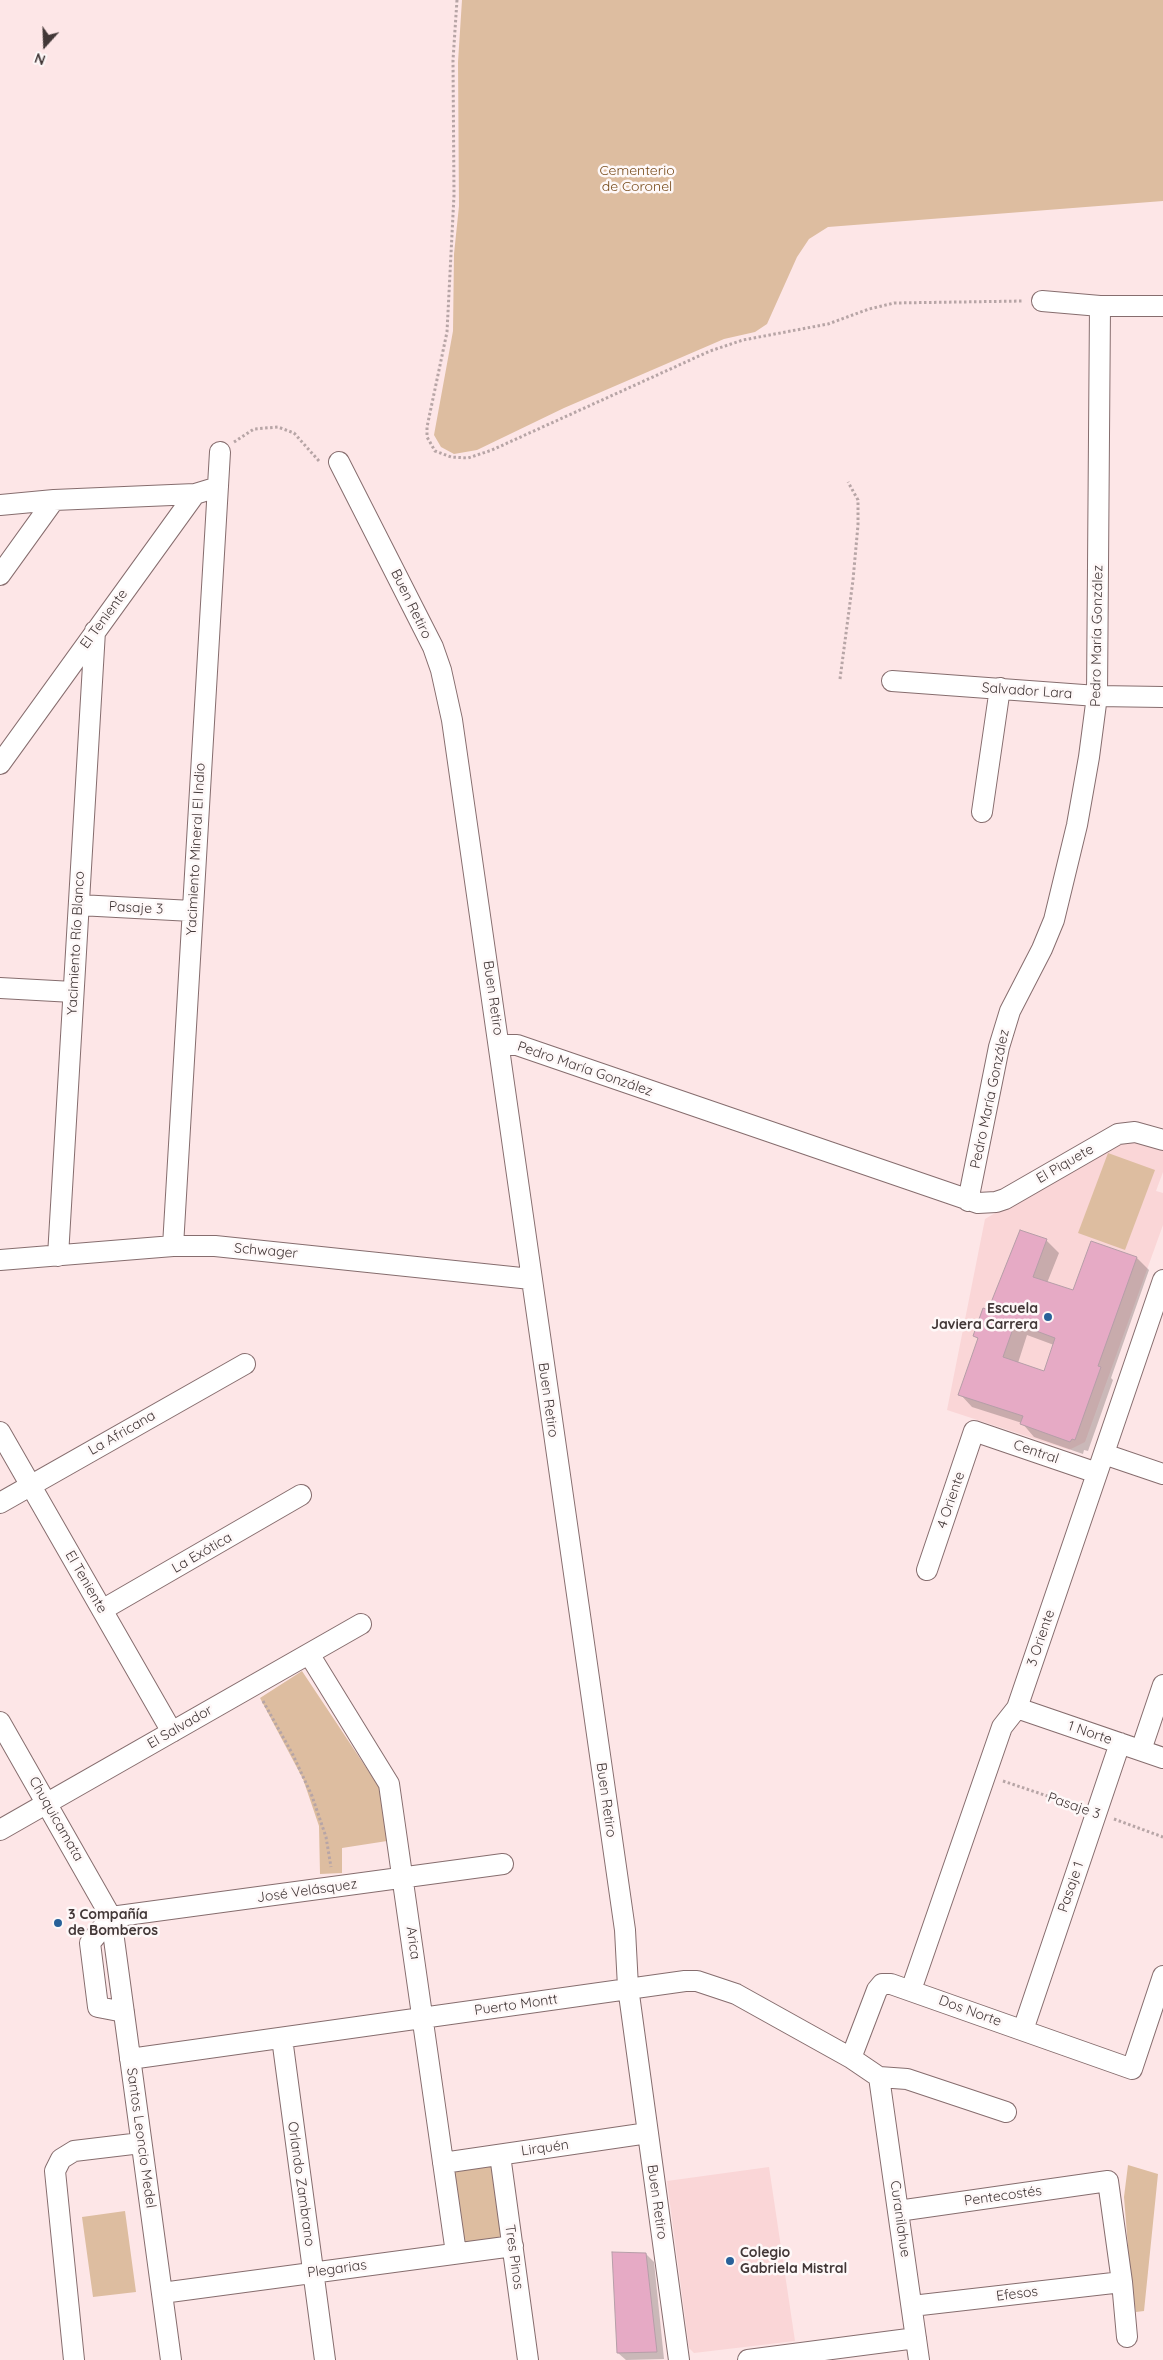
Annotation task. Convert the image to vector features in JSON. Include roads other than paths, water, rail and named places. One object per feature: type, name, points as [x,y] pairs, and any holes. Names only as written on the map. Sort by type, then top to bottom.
[{"type":"street","points":[[1042,301],[1100,306],[1163,306]]},
{"type":"street","name":"Pedro María González","points":[[499,1045],[517,1045],[968,1202],[1003,1031],[1018,994],[1049,934],[1066,876],[1084,789],[1097,696],[1100,306]]},
{"type":"street","name":"Yacimiento Mineral El Indio","points":[[173,1246],[220,452]]},
{"type":"street","name":"Buen Retiro","points":[[330,462],[422,624],[441,670],[447,695],[460,770],[625,1930],[628,1987],[679,2360]]},
{"type":"street","points":[[0,505],[54,500],[196,494],[218,487]]},
{"type":"street","name":"El Teniente","points":[[0,764],[196,494]]},
{"type":"street","points":[[0,575],[54,500]]},
{"type":"street","name":"Yacimiento Río Blanco","points":[[58,1256],[95,631]]},
{"type":"street","name":"Salvador Lara","points":[[892,681],[1097,696],[1163,697]]},
{"type":"street","points":[[982,812],[1000,688]]},
{"type":"street","name":"Pasaje 3","points":[[79,905],[192,911]]},
{"type":"street","points":[[0,988],[74,992]]},
{"type":"street","name":"El Piquete","points":[[968,1202],[987,1203],[1005,1199],[1118,1134],[1135,1132],[1163,1140]]},
{"type":"street","name":"Schwager","points":[[0,1260],[173,1246],[214,1246],[531,1279]]},
{"type":"street","name":"3 Oriente","points":[[911,1990],[1002,1727],[1017,1708],[1163,1280]]},
{"type":"street","name":"La Africana","points":[[0,1503],[245,1364]]},
{"type":"street","name":"Central","points":[[974,1431],[1097,1473]]},
{"type":"street","name":"4 Oriente","points":[[927,1570],[974,1431]]},
{"type":"street","name":"El Teniente","points":[[0,1432],[172,1732]]},
{"type":"street","points":[[1104,1454],[1163,1474]]},
{"type":"street","name":"La Exótica","points":[[102,1610],[301,1495]]},
{"type":"street","name":"El Salvador","points":[[0,1830],[361,1624]]},
{"type":"street","name":"Arica","points":[[309,1654],[389,1784],[404,1878],[456,2253]]},
{"type":"street","points":[[1141,1750],[1163,1685]]},
{"type":"street","name":"1 Norte","points":[[1017,1708],[1163,1758]]},
{"type":"street","name":"Chuquicamata","points":[[0,1722],[110,1917]]},
{"type":"street","name":"Pasaje 1","points":[[1023,2030],[1120,1743]]},
{"type":"street","name":"José Velásquez","points":[[110,1917],[502,1864]]},
{"type":"street","name":"Santos Leoncio Medel","points":[[110,1917],[171,2360]]},
{"type":"street","name":"Dos Norte","points":[[851,2058],[877,1990],[882,1984],[891,1984],[1132,2069],[1163,1976]]},
{"type":"street","name":"Puerto Montt","points":[[130,2059],[615,1992],[628,1987],[697,1981],[736,1994],[851,2058],[879,2077]]},
{"type":"street","name":"Orlando Zambrano","points":[[282,2038],[325,2360]]},
{"type":"street","points":[[879,2077],[907,2079],[1006,2112]]},
{"type":"street","name":"Curanilahue","points":[[879,2077],[919,2360]]},
{"type":"street","name":"Lirquén","points":[[443,2163],[648,2133]]},
{"type":"street","points":[[74,2360],[55,2171],[61,2159],[74,2151],[141,2143]]},
{"type":"street","name":"Tres Pinos","points":[[500,2155],[528,2360]]},
{"type":"street","name":"Pentecostés","points":[[898,2211],[1108,2181],[1122,2282]]},
{"type":"street","name":"Plegarias","points":[[162,2293],[513,2246]]},
{"type":"street","points":[[1122,2282],[1127,2337]]},
{"type":"street","name":"Efesos","points":[[912,2306],[1122,2282]]},
{"type":"street","points":[[748,2360],[916,2338]]},
{"type":"place","name":"Escuela Javiera Carrera","points":[[1048,1317]]},
{"type":"place","name":"3 Compañía de Bomberos","points":[[58,1923]]},
{"type":"place","name":"Colegio Gabriela Mistral","points":[[730,2261]]},
{"type":"park label","name":"Cementerio de Coronel","points":[[637,180]]}]
